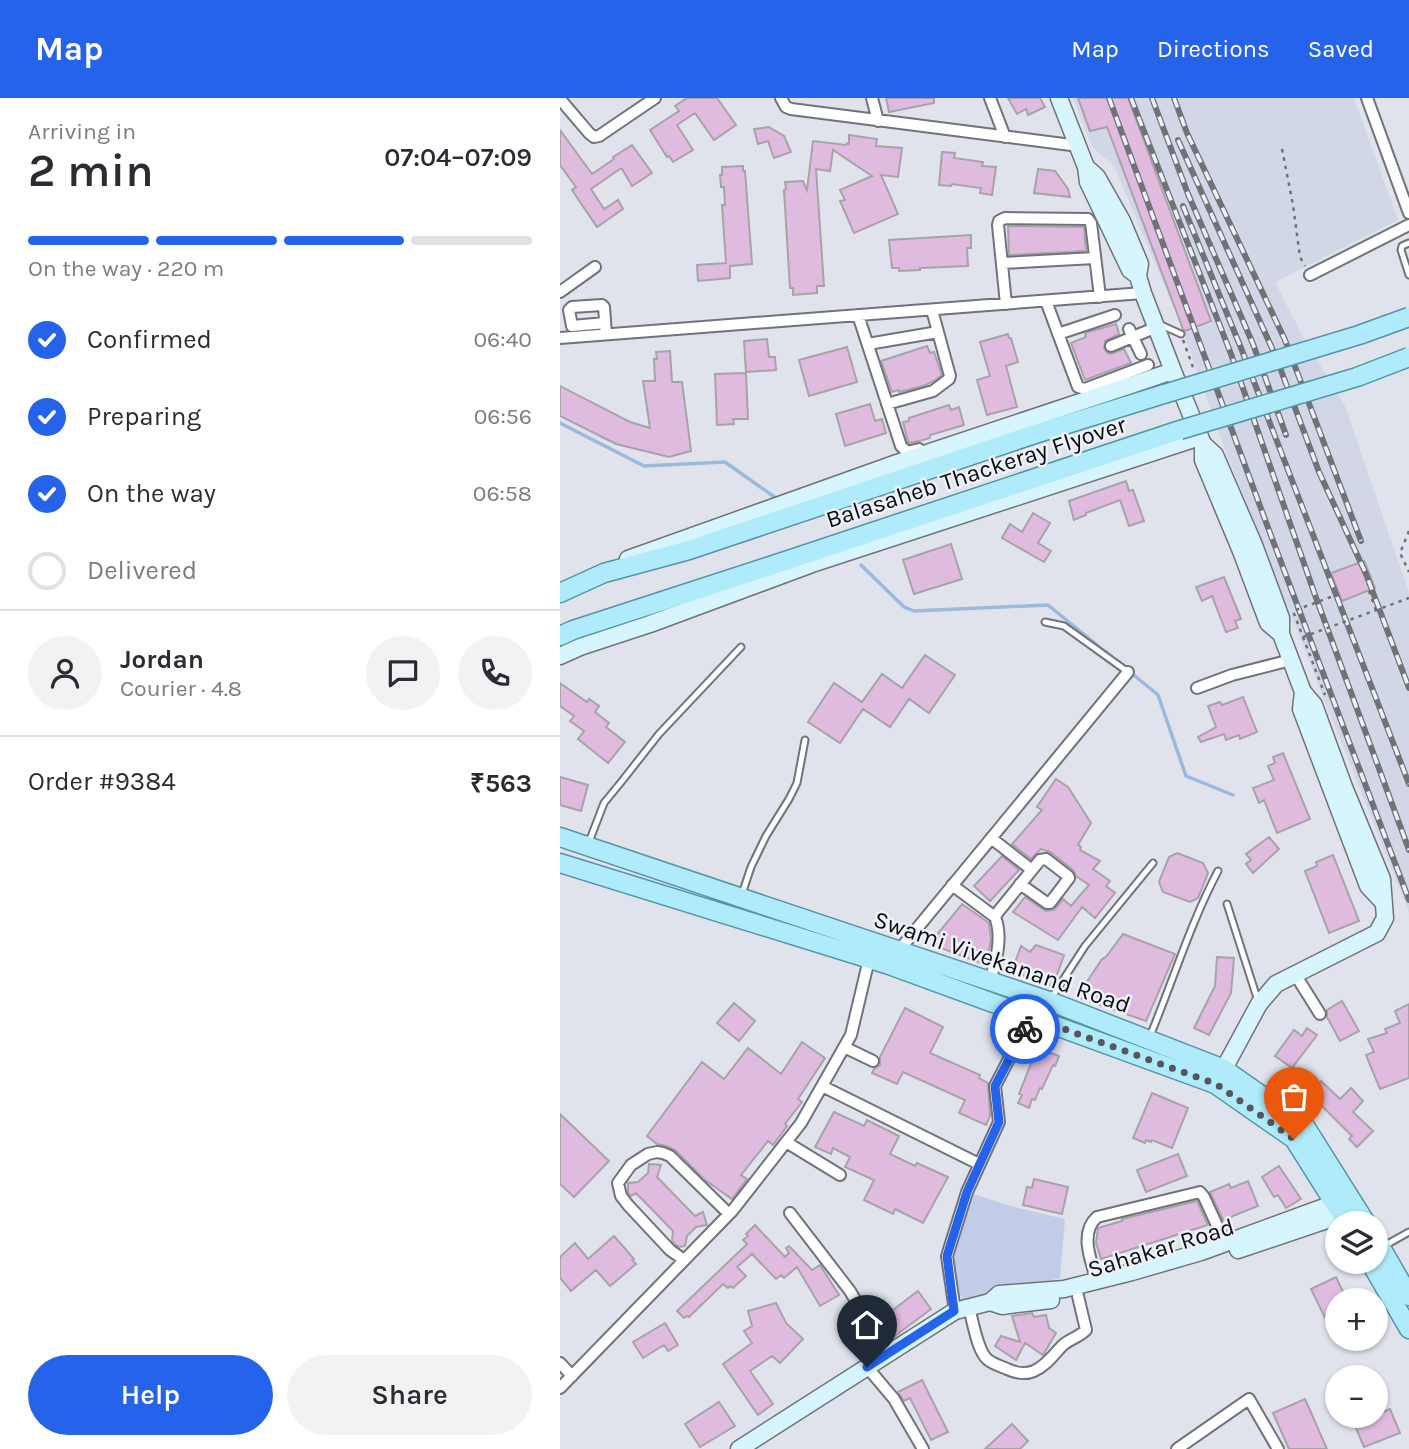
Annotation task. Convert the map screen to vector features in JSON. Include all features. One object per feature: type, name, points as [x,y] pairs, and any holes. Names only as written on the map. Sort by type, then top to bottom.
[{"type":"main road","name":"Balasaheb Thackeray Flyover","points":[[560,593],[604,573],[689,550],[1018,439],[1338,342],[1409,317]]},
{"type":"main road","name":"Balasaheb Thackeray Flyover","points":[[560,636],[1180,430],[1357,377],[1409,357]]},
{"type":"main road","name":"Swami Vivekanand Road","points":[[560,837],[741,897],[871,951]]},
{"type":"main road","name":"Swami Vivekanand Road","points":[[560,863],[893,958],[990,981],[1149,1040],[1305,1126],[1358,1211]]},
{"type":"main road","name":"Swami Vivekanand Road","points":[[893,958],[1031,1017],[1220,1077],[1294,1139],[1339,1211]]},
{"type":"main road","points":[[1388,1268],[1409,1296]]},
{"type":"main road","points":[[1385,1274],[1409,1329]]},
{"type":"street","points":[[560,99],[594,137],[655,98]]},
{"type":"street","points":[[781,98],[786,107],[792,109],[1079,146]]},
{"type":"street","points":[[872,98],[878,121]]},
{"type":"street","points":[[990,98],[1005,137]]},
{"type":"street","points":[[1059,98],[1079,146],[1088,182],[1130,270],[1138,275],[1202,447],[1264,590],[1268,623],[1280,634],[1303,692],[1301,709],[1320,742],[1350,818],[1382,879],[1385,918],[1377,933],[1276,984],[1259,1004],[1220,1077]]},
{"type":"street","points":[[1367,98],[1409,213]]},
{"type":"street","points":[[1006,304],[998,225],[999,221],[1005,218],[1088,219],[1091,223],[1100,297]]},
{"type":"street","points":[[1310,275],[1409,225]]},
{"type":"street","points":[[1002,263],[1095,258]]},
{"type":"street","points":[[560,292],[595,267]]},
{"type":"street","points":[[560,338],[605,329],[933,310],[1143,293]]},
{"type":"street","points":[[1046,301],[1076,384],[1081,388],[1085,389],[1148,365]]},
{"type":"street","points":[[1332,336],[1409,309]]},
{"type":"street","points":[[887,404],[933,391],[949,379],[933,310]]},
{"type":"street","points":[[858,315],[901,446],[907,452],[968,432]]},
{"type":"street","points":[[1058,334],[1115,315]]},
{"type":"street","points":[[1111,346],[1131,333],[1156,325]]},
{"type":"street","points":[[868,344],[938,332]]},
{"type":"street","points":[[1131,333],[1140,354]]},
{"type":"street","points":[[560,584],[894,464],[1173,371]]},
{"type":"street","points":[[560,656],[812,564],[1202,447]]},
{"type":"street","points":[[1197,688],[1232,675],[1291,660]]},
{"type":"street","points":[[893,958],[1128,672]]},
{"type":"street","points":[[991,838],[1032,870]]},
{"type":"street","points":[[995,917],[1020,884],[1040,860],[1046,859],[1069,878],[1050,903],[1020,884]]},
{"type":"street","points":[[952,885],[995,917],[999,930],[998,947],[990,981]]},
{"type":"street","points":[[560,1388],[729,1214],[802,1123],[851,1035],[871,951]]},
{"type":"street","points":[[1295,974],[1320,1014]]},
{"type":"street","points":[[1031,1017],[995,1086],[999,1122],[967,1192],[947,1256],[962,1309],[985,1358],[1015,1373],[1031,1373],[1069,1340],[1086,1330],[1079,1296]]},
{"type":"street","points":[[844,1047],[873,1061]]},
{"type":"street","points":[[822,1086],[979,1164]]},
{"type":"street","points":[[786,1142],[840,1175]]},
{"type":"street","points":[[684,1260],[670,1250],[621,1196],[618,1183],[631,1164],[657,1152],[670,1156],[729,1214]]},
{"type":"street","points":[[1097,1281],[1088,1248],[1090,1224],[1097,1217],[1200,1192],[1227,1248]]},
{"type":"street","points":[[790,1213],[850,1291],[887,1354]]},
{"type":"street","name":"Sahakar Road","points":[[990,1302],[1002,1307],[1079,1296],[1325,1219]]},
{"type":"street","name":"Sahakar Road","points":[[739,1449],[962,1309],[990,1302],[999,1294],[1064,1289],[1097,1281],[1133,1277]]},
{"type":"street","points":[[560,1363],[572,1376]]},
{"type":"street","points":[[867,1367],[894,1399],[923,1449]]},
{"type":"street","points":[[1177,1449],[1249,1399],[1278,1449]]},
{"type":"lane","points":[[1409,243],[1402,246],[1401,250],[1409,275]]},
{"type":"lane","points":[[1156,325],[1181,334]]},
{"type":"lane","points":[[1045,622],[1064,626],[1128,672]]},
{"type":"lane","points":[[588,845],[604,803],[659,734],[741,647]]},
{"type":"lane","points":[[741,897],[766,836],[797,783],[805,740]]},
{"type":"lane","points":[[1049,1001],[1085,946],[1153,863]]},
{"type":"lane","points":[[1149,1040],[1194,919],[1218,871]]},
{"type":"lane","points":[[1227,904],[1259,1004]]},
{"type":"lane","points":[[1388,1243],[1409,1232]]},
{"type":"path","points":[[1282,149],[1300,257],[1310,275]]},
{"type":"path","points":[[1181,334],[1196,376]]},
{"type":"path","points":[[1409,531],[1400,553],[1409,572]]},
{"type":"path","points":[[1369,591],[1376,610]]},
{"type":"path","points":[[1325,695],[1293,611],[1339,594]]},
{"type":"path","points":[[1303,637],[1409,598]]},
{"type":"shaded area","points":[[1073,98],[1354,98],[1398,220],[1275,282],[1302,335],[1345,406],[1409,593],[1409,913],[1223,444],[1178,318],[1114,166],[1092,147]]},
{"type":"shaded area","points":[[967,1192],[1065,1219],[1060,1278],[963,1302],[947,1256]]},
{"type":"building","points":[[687,98],[717,98],[736,125],[714,140],[695,113],[677,125],[693,150],[673,162],[650,130],[679,111],[675,106]]},
{"type":"building","points":[[886,98],[934,98],[934,103],[889,112]]},
{"type":"building","points":[[1008,98],[1040,98],[1045,107],[1028,115],[1026,109],[1017,114]]},
{"type":"building","points":[[1078,98],[1128,98],[1211,321],[1185,331],[1183,329],[1107,127],[1090,131]]},
{"type":"building","points":[[769,127],[784,136],[791,152],[774,158],[768,141],[758,144],[754,129]]},
{"type":"building","points":[[560,130],[592,174],[632,145],[652,173],[632,186],[620,169],[591,189],[604,209],[618,200],[623,209],[597,227],[572,190],[576,187],[560,165]]},
{"type":"building","points":[[849,135],[877,139],[876,146],[902,148],[898,177],[881,175],[898,214],[854,233],[840,201],[845,200],[840,190],[872,176],[833,150],[830,171],[816,169],[824,286],[817,286],[817,293],[793,295],[793,288],[790,288],[785,182],[803,181],[807,190],[813,141],[846,145],[849,144]]},
{"type":"building","points":[[942,152],[955,153],[954,158],[983,162],[982,166],[996,167],[992,195],[980,193],[981,188],[939,185]]},
{"type":"building","points":[[743,166],[752,264],[730,266],[730,278],[698,281],[697,265],[726,263],[722,205],[725,205],[724,187],[721,187],[720,175],[722,167]]},
{"type":"building","points":[[1038,169],[1055,171],[1068,189],[1070,197],[1034,193]]},
{"type":"building","points":[[1008,226],[1084,227],[1086,251],[1009,255]]},
{"type":"building","points":[[971,235],[971,248],[967,248],[968,266],[899,271],[899,268],[892,268],[889,240]]},
{"type":"building","points":[[1116,324],[1119,334],[1105,341],[1104,348],[1111,354],[1124,349],[1131,363],[1085,380],[1071,343],[1086,337],[1085,333]]},
{"type":"building","points":[[1008,334],[1018,362],[1006,366],[1017,407],[987,415],[977,380],[990,376],[980,342]]},
{"type":"building","points":[[767,339],[769,357],[775,357],[776,370],[746,372],[744,341]]},
{"type":"building","points":[[927,346],[930,353],[934,352],[942,375],[923,386],[892,392],[881,361]]},
{"type":"building","points":[[847,347],[857,382],[809,396],[799,360]]},
{"type":"building","points":[[670,351],[672,382],[682,382],[691,451],[669,457],[616,444],[560,416],[560,386],[630,422],[650,428],[643,381],[655,381],[656,352]]},
{"type":"building","points":[[746,373],[748,419],[733,419],[734,424],[717,425],[715,374]]},
{"type":"building","points":[[870,404],[875,421],[882,419],[886,433],[845,446],[836,414]]},
{"type":"building","points":[[949,405],[951,410],[959,407],[964,425],[930,435],[930,438],[908,442],[903,422]]},
{"type":"building","points":[[1126,481],[1129,491],[1133,490],[1144,521],[1129,526],[1120,500],[1074,520],[1069,501]]},
{"type":"building","points":[[1033,513],[1050,523],[1038,543],[1051,551],[1044,562],[1002,538],[1010,524],[1022,532]]},
{"type":"building","points":[[951,544],[962,579],[914,594],[903,560]]},
{"type":"building","points":[[1364,561],[1375,588],[1342,601],[1331,573]]},
{"type":"building","points":[[1224,577],[1241,619],[1235,621],[1238,628],[1226,632],[1212,596],[1202,601],[1196,587]]},
{"type":"building","points":[[925,655],[955,675],[929,713],[909,699],[890,727],[863,709],[840,743],[808,722],[834,683],[862,702],[882,674],[902,688]]},
{"type":"building","points":[[560,683],[587,702],[589,699],[599,706],[595,712],[609,723],[606,727],[625,742],[608,763],[578,739],[584,731],[570,721],[574,716],[560,706]]},
{"type":"building","points":[[1243,697],[1257,732],[1240,739],[1239,735],[1226,740],[1224,734],[1201,742],[1198,737],[1216,727],[1208,706],[1220,702],[1222,705]]},
{"type":"building","points":[[1283,753],[1310,819],[1277,833],[1264,800],[1259,803],[1253,788],[1274,780],[1268,766],[1275,763],[1273,757]]},
{"type":"building","points":[[560,777],[588,785],[581,811],[560,805]]},
{"type":"building","points":[[1056,779],[1068,787],[1091,823],[1078,845],[1080,850],[1100,861],[1093,869],[1110,881],[1106,886],[1115,893],[1095,918],[1082,907],[1058,940],[1013,912],[1025,897],[1046,911],[1054,910],[1063,899],[1071,906],[1089,885],[1050,852],[1041,849],[1031,859],[1012,844],[1042,810],[1037,807]]},
{"type":"building","points":[[1269,837],[1279,849],[1253,873],[1246,864],[1251,860],[1246,854]]},
{"type":"building","points":[[1177,853],[1203,863],[1208,873],[1198,898],[1190,902],[1163,892],[1159,882],[1169,857]]},
{"type":"building","points":[[1333,855],[1359,921],[1329,933],[1305,871],[1317,866],[1316,862]]},
{"type":"building","points":[[1002,856],[1019,870],[990,901],[974,886]]},
{"type":"building","points":[[962,904],[989,923],[991,940],[986,965],[936,944],[935,937]]},
{"type":"building","points":[[1123,934],[1175,954],[1146,1021],[1077,997],[1102,959]]},
{"type":"building","points":[[1036,945],[1064,955],[1053,986],[1012,971],[1021,946],[1030,952]]},
{"type":"building","points":[[1217,957],[1234,958],[1231,993],[1209,1035],[1194,1028],[1215,986]]},
{"type":"building","points":[[1342,1001],[1359,1031],[1340,1041],[1327,1017],[1327,1010]]},
{"type":"building","points":[[734,1003],[755,1021],[739,1041],[717,1023]]},
{"type":"building","points":[[1409,1004],[1409,1078],[1380,1089],[1366,1055],[1374,1052],[1368,1039],[1387,1033],[1385,1029],[1400,1023],[1395,1011]]},
{"type":"building","points":[[905,1008],[943,1027],[930,1053],[980,1075],[979,1078],[988,1083],[990,1116],[986,1125],[959,1113],[965,1100],[903,1072],[897,1084],[872,1073],[880,1065],[880,1057]]},
{"type":"building","points":[[1307,1028],[1317,1035],[1292,1068],[1275,1056],[1294,1030],[1302,1036]]},
{"type":"building","points":[[802,1042],[825,1058],[798,1099],[802,1102],[785,1124],[787,1126],[773,1145],[768,1141],[741,1175],[747,1179],[732,1199],[705,1180],[675,1150],[657,1144],[647,1136],[702,1062],[724,1079],[748,1048],[781,1074]]},
{"type":"building","points":[[1043,1050],[1059,1056],[1029,1108],[1018,1103],[1022,1095],[1019,1094],[1034,1056],[1040,1058]]},
{"type":"building","points":[[1321,1081],[1340,1099],[1351,1088],[1363,1101],[1353,1112],[1373,1131],[1357,1147],[1349,1139],[1352,1136],[1316,1100],[1313,1103],[1306,1096]]},
{"type":"building","points":[[1152,1093],[1188,1108],[1172,1148],[1152,1140],[1146,1140],[1145,1143],[1133,1138]]},
{"type":"building","points":[[834,1112],[864,1126],[867,1120],[899,1136],[890,1154],[948,1177],[923,1223],[895,1209],[893,1214],[864,1200],[874,1180],[845,1167],[850,1157],[833,1148],[831,1154],[815,1147]]},
{"type":"building","points":[[560,1114],[609,1161],[574,1197],[560,1184]]},
{"type":"building","points":[[1178,1154],[1187,1176],[1146,1192],[1137,1170]]},
{"type":"building","points":[[649,1164],[661,1165],[657,1177],[695,1216],[703,1212],[707,1225],[696,1227],[687,1236],[685,1246],[679,1247],[672,1241],[673,1231],[636,1193],[631,1196],[628,1193],[628,1183],[638,1182],[648,1173]]},
{"type":"building","points":[[1279,1166],[1301,1199],[1286,1208],[1278,1195],[1274,1197],[1262,1177]]},
{"type":"building","points":[[1034,1179],[1068,1187],[1062,1214],[1023,1205],[1027,1187],[1032,1188]]},
{"type":"building","points":[[1248,1181],[1258,1206],[1223,1220],[1210,1192],[1229,1184],[1231,1188]]},
{"type":"building","points":[[1197,1201],[1208,1225],[1101,1259],[1096,1243],[1098,1228],[1122,1219]]},
{"type":"building","points":[[755,1225],[785,1257],[789,1253],[786,1248],[789,1246],[812,1270],[820,1265],[839,1295],[820,1306],[797,1267],[784,1278],[781,1275],[776,1279],[752,1254],[737,1267],[746,1276],[733,1288],[723,1284],[689,1317],[684,1318],[677,1311],[747,1244],[743,1240]]},
{"type":"building","points":[[614,1236],[636,1264],[610,1286],[596,1270],[571,1291],[560,1278],[560,1257],[575,1243],[588,1259]]},
{"type":"building","points":[[1336,1277],[1341,1288],[1325,1288],[1325,1318],[1311,1289]]},
{"type":"building","points":[[918,1291],[931,1309],[888,1341],[877,1322]]},
{"type":"building","points":[[776,1303],[786,1323],[803,1339],[780,1363],[772,1356],[750,1371],[773,1404],[758,1415],[723,1364],[752,1343],[744,1331],[752,1326],[748,1311]]},
{"type":"building","points":[[1032,1313],[1034,1317],[1046,1315],[1049,1328],[1056,1333],[1043,1355],[1025,1343],[1016,1360],[995,1346],[1001,1336],[1020,1342],[1012,1316]]},
{"type":"building","points":[[665,1323],[678,1345],[668,1351],[664,1345],[643,1358],[633,1342]]},
{"type":"building","points":[[922,1380],[948,1432],[931,1440],[910,1398],[904,1401],[898,1392]]},
{"type":"building","points":[[1305,1399],[1327,1449],[1289,1449],[1273,1413]]},
{"type":"building","points":[[719,1402],[735,1426],[700,1447],[685,1424]]},
{"type":"building","points":[[1390,1409],[1400,1433],[1364,1447],[1356,1428],[1388,1428]]},
{"type":"building","points":[[1012,1424],[1028,1441],[1020,1449],[985,1449]]},
{"type":"waterway","points":[[560,423],[644,466],[725,462],[776,498]]},
{"type":"waterway","points":[[861,565],[904,607],[914,611],[1048,605],[1113,658]]},
{"type":"waterway","points":[[1130,672],[1158,695],[1186,776],[1233,795]]},
{"type":"railway","points":[[1109,98],[1409,900]]},
{"type":"railway","points":[[1131,98],[1231,354],[1315,595],[1409,850]]},
{"type":"railway","points":[[1152,98],[1188,194],[1253,344],[1286,435]]},
{"type":"railway","points":[[1174,98],[1187,133],[1285,340],[1361,541]]},
{"type":"railway","points":[[1178,140],[1276,357],[1319,472],[1366,574],[1409,688]]},
{"type":"railway","points":[[1183,206],[1241,348],[1409,784]]},
{"type":"way so far","points":[[1025,1029],[1031,1017],[1216,1084],[1294,1139]]},
{"type":"route","points":[[867,1367],[954,1311],[947,1256],[967,1192],[999,1122],[995,1086],[1025,1029]]}]
